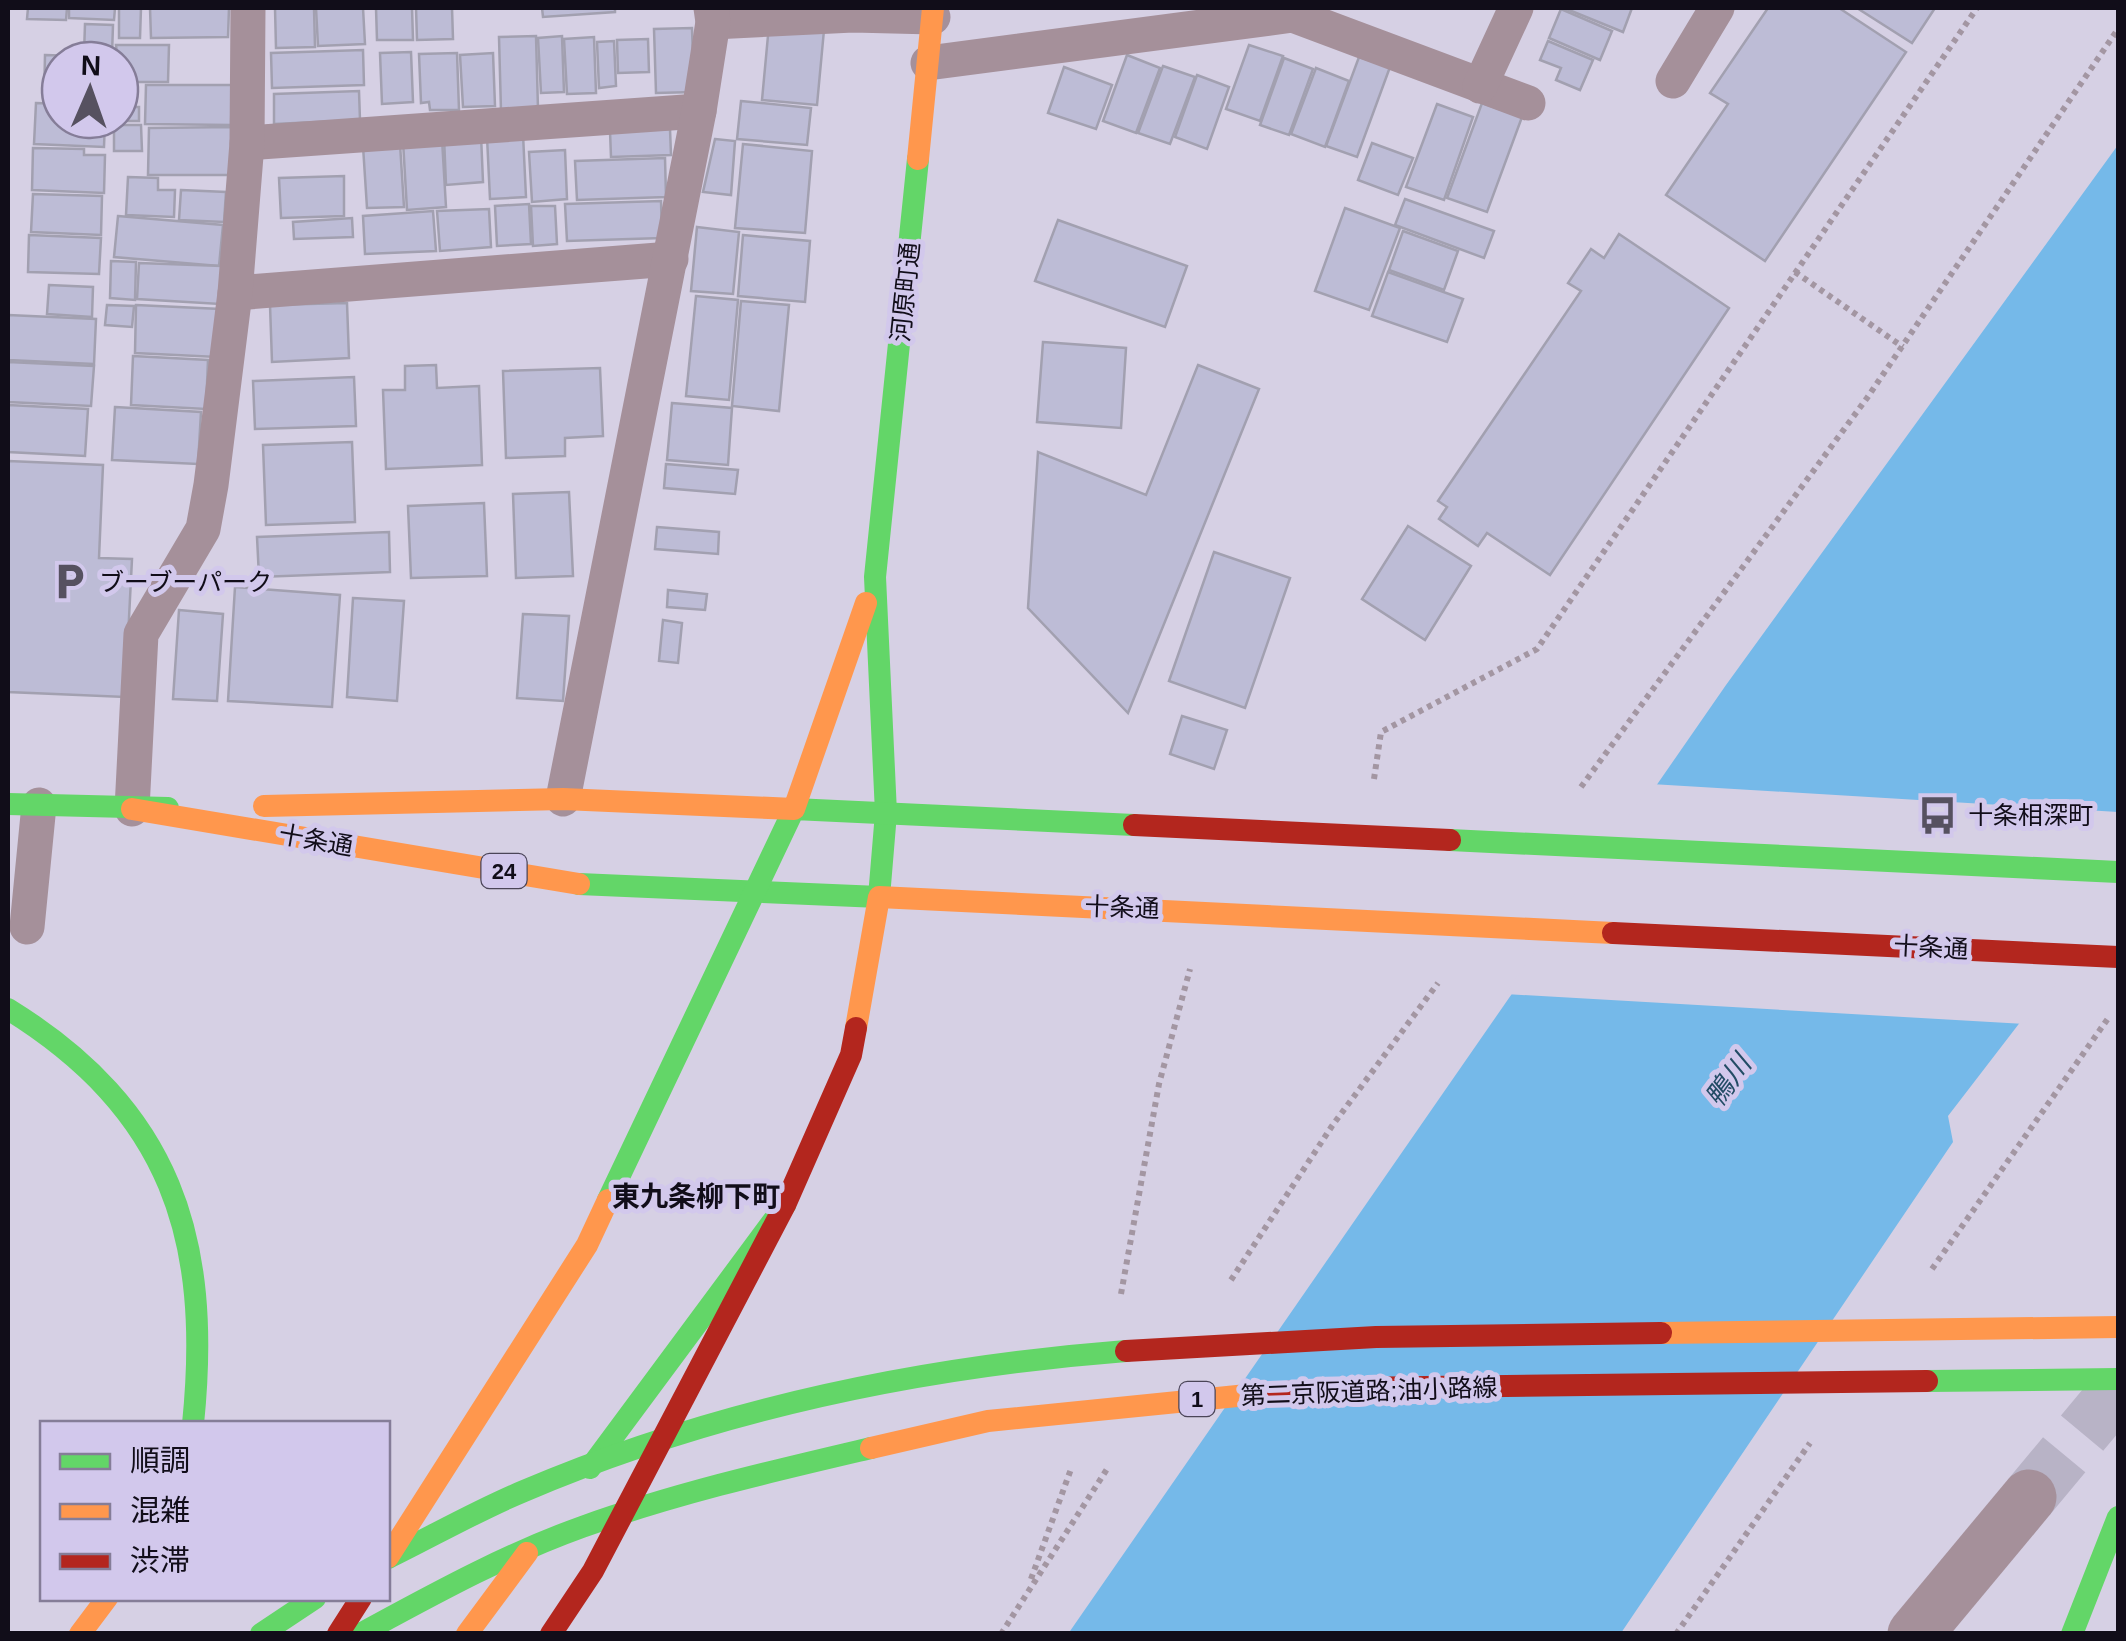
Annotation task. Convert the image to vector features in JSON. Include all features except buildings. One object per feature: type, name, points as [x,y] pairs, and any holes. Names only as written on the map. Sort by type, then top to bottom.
[{"type":"main road","name":"河原町通","points":[[785,1206],[851,1055],[880,897],[886,814],[875,577],[933,12]]},
{"type":"main road","name":"河原町通","points":[[390,1554],[588,1244],[794,809],[875,577]]},
{"type":"main road","name":"十条通","points":[[23,804],[132,809],[564,799],[2118,872]]},
{"type":"main road","name":"十条通","points":[[132,809],[581,884],[1400,919],[2118,957]]},
{"type":"main road","points":[[8,1009],[90,1066],[144,1131],[167,1170],[194,1257],[200,1304],[202,1348],[193,1421]]},
{"type":"main road","points":[[466,1634],[785,1206]]},
{"type":"main road","points":[[551,1634],[593,1571],[785,1206]]},
{"type":"main road","points":[[390,1556],[437,1530],[580,1467],[730,1417],[878,1381],[1019,1358],[1287,1338],[2118,1327]]},
{"type":"main road","name":"第二京阪道路;油小路線","points":[[360,1634],[473,1573],[579,1528],[701,1488],[988,1421],[1138,1403],[1346,1388],[2118,1379]]},
{"type":"main road","points":[[2072,1634],[2118,1517]]},
{"type":"main road","points":[[80,1634],[105,1601]]},
{"type":"main road","points":[[261,1634],[310,1601]]},
{"type":"main road","points":[[338,1634],[358,1601]]},
{"type":"street","points":[[1916,1634],[2029,1497]]},
{"type":"lane","points":[[132,809],[141,634],[202,529],[235,293],[247,142],[248,8]]},
{"type":"lane","points":[[1480,86],[1516,8]]},
{"type":"lane","points":[[1673,82],[1717,8]]},
{"type":"lane","points":[[564,799],[671,259],[712,15],[933,12]]},
{"type":"lane","points":[[928,63],[1293,15],[1528,102]]},
{"type":"lane","points":[[247,142],[698,111]]},
{"type":"lane","points":[[235,293],[671,259]]},
{"type":"lane","points":[[23,804],[27,927]]},
{"type":"path","points":[[1365,834],[1381,732],[1536,649],[1977,8]]},
{"type":"path","points":[[1795,272],[1903,347]]},
{"type":"path","points":[[1118,1312],[1159,1084],[1192,958]]},
{"type":"path","points":[[1026,1592],[1074,1462]]},
{"type":"water","name":"鴨川","points":[[2118,145],[2118,895],[1948,1116],[1953,1142],[1621,1633],[1068,1634],[1726,685]]},
{"type":"pier","points":[[1651,784],[2118,812],[2118,903],[2025,1024],[1505,994]]},
{"type":"tunnel","points":[[2029,1497],[2118,1390]]},
{"type":"traffic: fast","points":[[579,884],[879,897],[886,813],[875,577],[918,159]]},
{"type":"traffic: fast","points":[[8,804],[168,808]]},
{"type":"traffic: fast","points":[[608,1200],[794,809],[1134,825]]},
{"type":"traffic: fast","points":[[1450,840],[2118,872]]},
{"type":"traffic: fast","points":[[8,1009],[64,1048],[108,1090],[143,1136],[169,1185],[186,1238],[195,1295],[193,1421]]},
{"type":"traffic: fast","points":[[590,1468],[785,1205]]},
{"type":"traffic: fast","points":[[390,1557],[524,1491],[596,1462],[744,1415],[972,1368],[1126,1351]]},
{"type":"traffic: fast","points":[[1927,1381],[2118,1379]]},
{"type":"traffic: fast","points":[[360,1634],[496,1563],[582,1527],[689,1493],[871,1448]]},
{"type":"traffic: fast","points":[[2072,1634],[2118,1517]]},
{"type":"traffic: fast","points":[[261,1634],[310,1601]]},
{"type":"traffic: slow","points":[[918,159],[933,8]]},
{"type":"traffic: slow","points":[[264,806],[563,799],[794,809],[866,603]]},
{"type":"traffic: slow","points":[[132,809],[579,884]]},
{"type":"traffic: slow","points":[[856,1028],[879,897],[1613,933]]},
{"type":"traffic: slow","points":[[390,1554],[587,1245],[608,1200]]},
{"type":"traffic: slow","points":[[1661,1333],[2118,1327]]},
{"type":"traffic: slow","points":[[871,1448],[988,1421],[1257,1394]]},
{"type":"traffic: slow","points":[[467,1634],[527,1553]]},
{"type":"traffic: slow","points":[[80,1634],[105,1601]]},
{"type":"traffic: jam","points":[[1134,825],[1450,840]]},
{"type":"traffic: jam","points":[[1613,933],[2118,957]]},
{"type":"traffic: jam","points":[[551,1634],[593,1571],[785,1205],[851,1055],[856,1028]]},
{"type":"traffic: jam","points":[[1126,1351],[1376,1337],[1661,1333]]},
{"type":"traffic: jam","points":[[1257,1394],[1345,1388],[1927,1381]]},
{"type":"traffic: jam","points":[[338,1634],[359,1601]]},
{"type":"place","name":"ブーブーパーク","points":[[69,582]]},
{"type":"place","name":"十条相深町","points":[[1938,815]]},
{"type":"district","name":"東九条柳下町","points":[[696,1196]]}]
